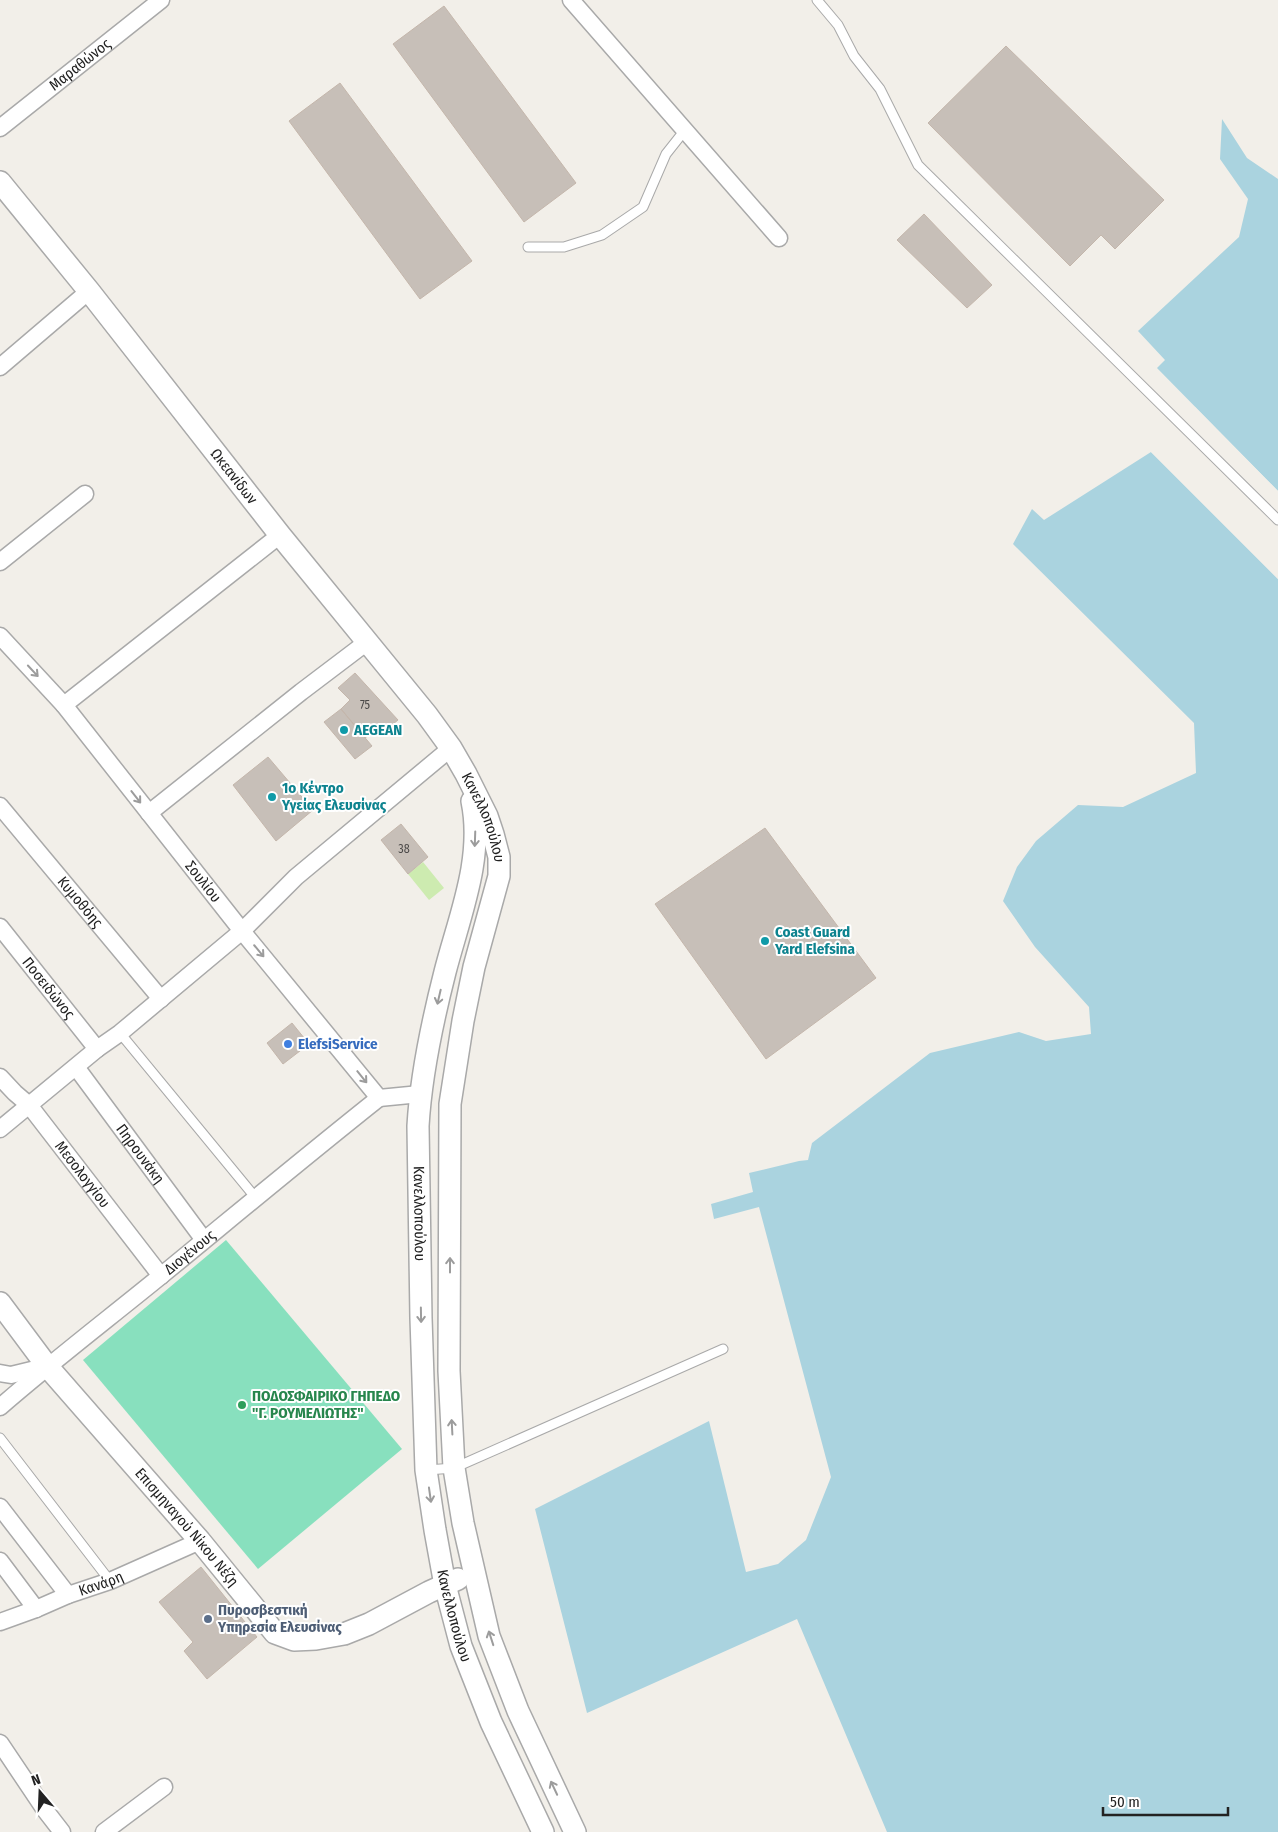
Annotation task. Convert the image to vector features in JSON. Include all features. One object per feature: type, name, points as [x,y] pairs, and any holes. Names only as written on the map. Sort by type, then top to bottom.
[{"type":"street","name":"Μαραθώνος","points":[[0,128],[161,0]]},
{"type":"street","points":[[571,0],[779,238]]},
{"type":"street","name":"Ωκεανίδων","points":[[0,182],[280,534],[427,715],[451,748],[466,774]]},
{"type":"street","points":[[0,367],[89,292]]},
{"type":"street","points":[[0,562],[86,494]]},
{"type":"street","points":[[64,705],[280,534]]},
{"type":"street","name":"Σουλίου","points":[[0,636],[64,705],[242,931],[379,1098]]},
{"type":"street","points":[[149,813],[367,642]]},
{"type":"street","points":[[0,1129],[97,1049],[120,1033],[242,931],[296,877],[451,748]]},
{"type":"street","name":"Κανελλοπούλου","points":[[466,774],[474,813],[476,831],[475,852],[429,1039],[420,1094],[418,1126],[420,1318],[426,1470],[445,1585],[461,1646],[491,1722],[543,1832]]},
{"type":"street","name":"Κανελλοπούλου","points":[[466,774],[493,834],[499,857],[499,876],[472,976],[450,1104],[449,1371],[454,1468],[473,1572],[489,1636],[518,1711],[575,1832]]},
{"type":"street","name":"Κυμοθόης","points":[[0,806],[161,999]]},
{"type":"street","name":"Ποσειδώνος","points":[[0,927],[97,1049]]},
{"type":"street","name":"Πηρουνάκη","points":[[76,1067],[204,1240]]},
{"type":"street","name":"Μεσολογγίου","points":[[0,1077],[29,1105],[161,1276]]},
{"type":"street","points":[[379,1098],[420,1094]]},
{"type":"street","name":"Διογένους","points":[[0,1407],[47,1366],[161,1276],[379,1098]]},
{"type":"street","name":"Επισμηναγού Νίκου Νέζη","points":[[0,1303],[47,1366],[200,1541],[275,1633],[294,1640],[316,1639],[344,1634],[369,1624],[473,1572]]},
{"type":"street","points":[[0,1373],[11,1374],[47,1366]]},
{"type":"street","points":[[0,1507],[68,1595]]},
{"type":"street","name":"Κανάρη","points":[[0,1622],[68,1595],[110,1581],[200,1541]]},
{"type":"street","points":[[0,1561],[36,1609]]},
{"type":"street","points":[[0,1743],[62,1832]]},
{"type":"street","points":[[104,1832],[164,1787]]},
{"type":"lane","points":[[817,0],[838,25],[854,56],[880,89],[918,165],[1278,520]]},
{"type":"lane","points":[[528,247],[564,247],[602,235],[643,207],[666,154],[685,130]]},
{"type":"lane","points":[[120,1033],[255,1198]]},
{"type":"lane","points":[[426,1470],[454,1468],[723,1350]]},
{"type":"lane","points":[[0,1438],[110,1581]]},
{"type":"green space","points":[[423,862],[444,888],[429,900],[408,874]]},
{"type":"green space","name":"ΠΟΔΟΣΦΑΙΡΙΚΟ ΓΗΠΕΔΟ \"Γ. ΡΟΥΜΕΛΙΩΤΗΣ\"","points":[[226,1240],[402,1449],[258,1569],[83,1360]]},
{"type":"water","points":[[1222,119],[1247,158],[1278,179],[1278,491],[1157,368],[1165,360],[1138,331],[1239,237],[1248,199],[1220,159]]},
{"type":"water","points":[[1151,452],[1278,579],[1278,1832],[887,1832],[797,1619],[587,1713],[535,1509],[709,1421],[746,1572],[778,1564],[806,1540],[831,1477],[759,1207],[714,1219],[711,1204],[753,1192],[749,1173],[808,1160],[812,1143],[930,1053],[1019,1032],[1046,1041],[1091,1034],[1089,1007],[1035,947],[1003,901],[1017,867],[1036,841],[1078,805],[1123,807],[1196,773],[1194,723],[1013,544],[1032,509],[1044,520]]},
{"type":"pier","points":[[1195,407],[1278,491],[1278,494],[1193,409]]},
{"type":"pier","points":[[1153,450],[1278,575],[1278,579],[1151,452]]},
{"type":"building","points":[[444,6],[576,183],[524,222],[393,44]]},
{"type":"building","points":[[1006,46],[1164,200],[1115,249],[1101,235],[1070,266],[928,123]]},
{"type":"building","points":[[340,83],[472,261],[420,299],[289,121]]},
{"type":"building","points":[[924,214],[992,285],[967,308],[897,240]]},
{"type":"building","name":"AEGEAN","points":[[355,673],[398,720],[378,736],[374,731],[365,738],[341,709],[350,700],[338,688]]},
{"type":"building","name":"AEGEAN","points":[[341,709],[372,746],[355,759],[324,722]]},
{"type":"building","name":"1ο Κέντρο Υγείας Ελευσίνας","points":[[268,757],[313,810],[276,841],[233,785]]},
{"type":"building","points":[[401,824],[428,857],[408,874],[381,840]]},
{"type":"building","name":"Coast Guard Yard Elefsina","points":[[765,828],[876,978],[766,1059],[655,904]]},
{"type":"building","name":"ElefsiService","points":[[292,1023],[309,1044],[283,1064],[267,1043]]},
{"type":"building","name":"Πυροσβεστική Υπηρεσία Ελευσίνας","points":[[201,1567],[257,1637],[207,1679],[184,1651],[193,1642],[159,1602]]},
{"type":"place","name":"AEGEAN","points":[[344,730]]},
{"type":"place","name":"1ο Κέντρο Υγείας Ελευσίνας","points":[[272,797]]},
{"type":"place","name":"Coast Guard Yard Elefsina","points":[[765,941]]},
{"type":"place","name":"ElefsiService","points":[[288,1044]]},
{"type":"place","name":"ΠΟΔΟΣΦΑΙΡΙΚΟ ΓΗΠΕΔΟ \"Γ. ΡΟΥΜΕΛΙΩΤΗΣ\"","points":[[242,1405]]},
{"type":"place","name":"Πυροσβεστική Υπηρεσία Ελευσίνας","points":[[208,1619]]}]
